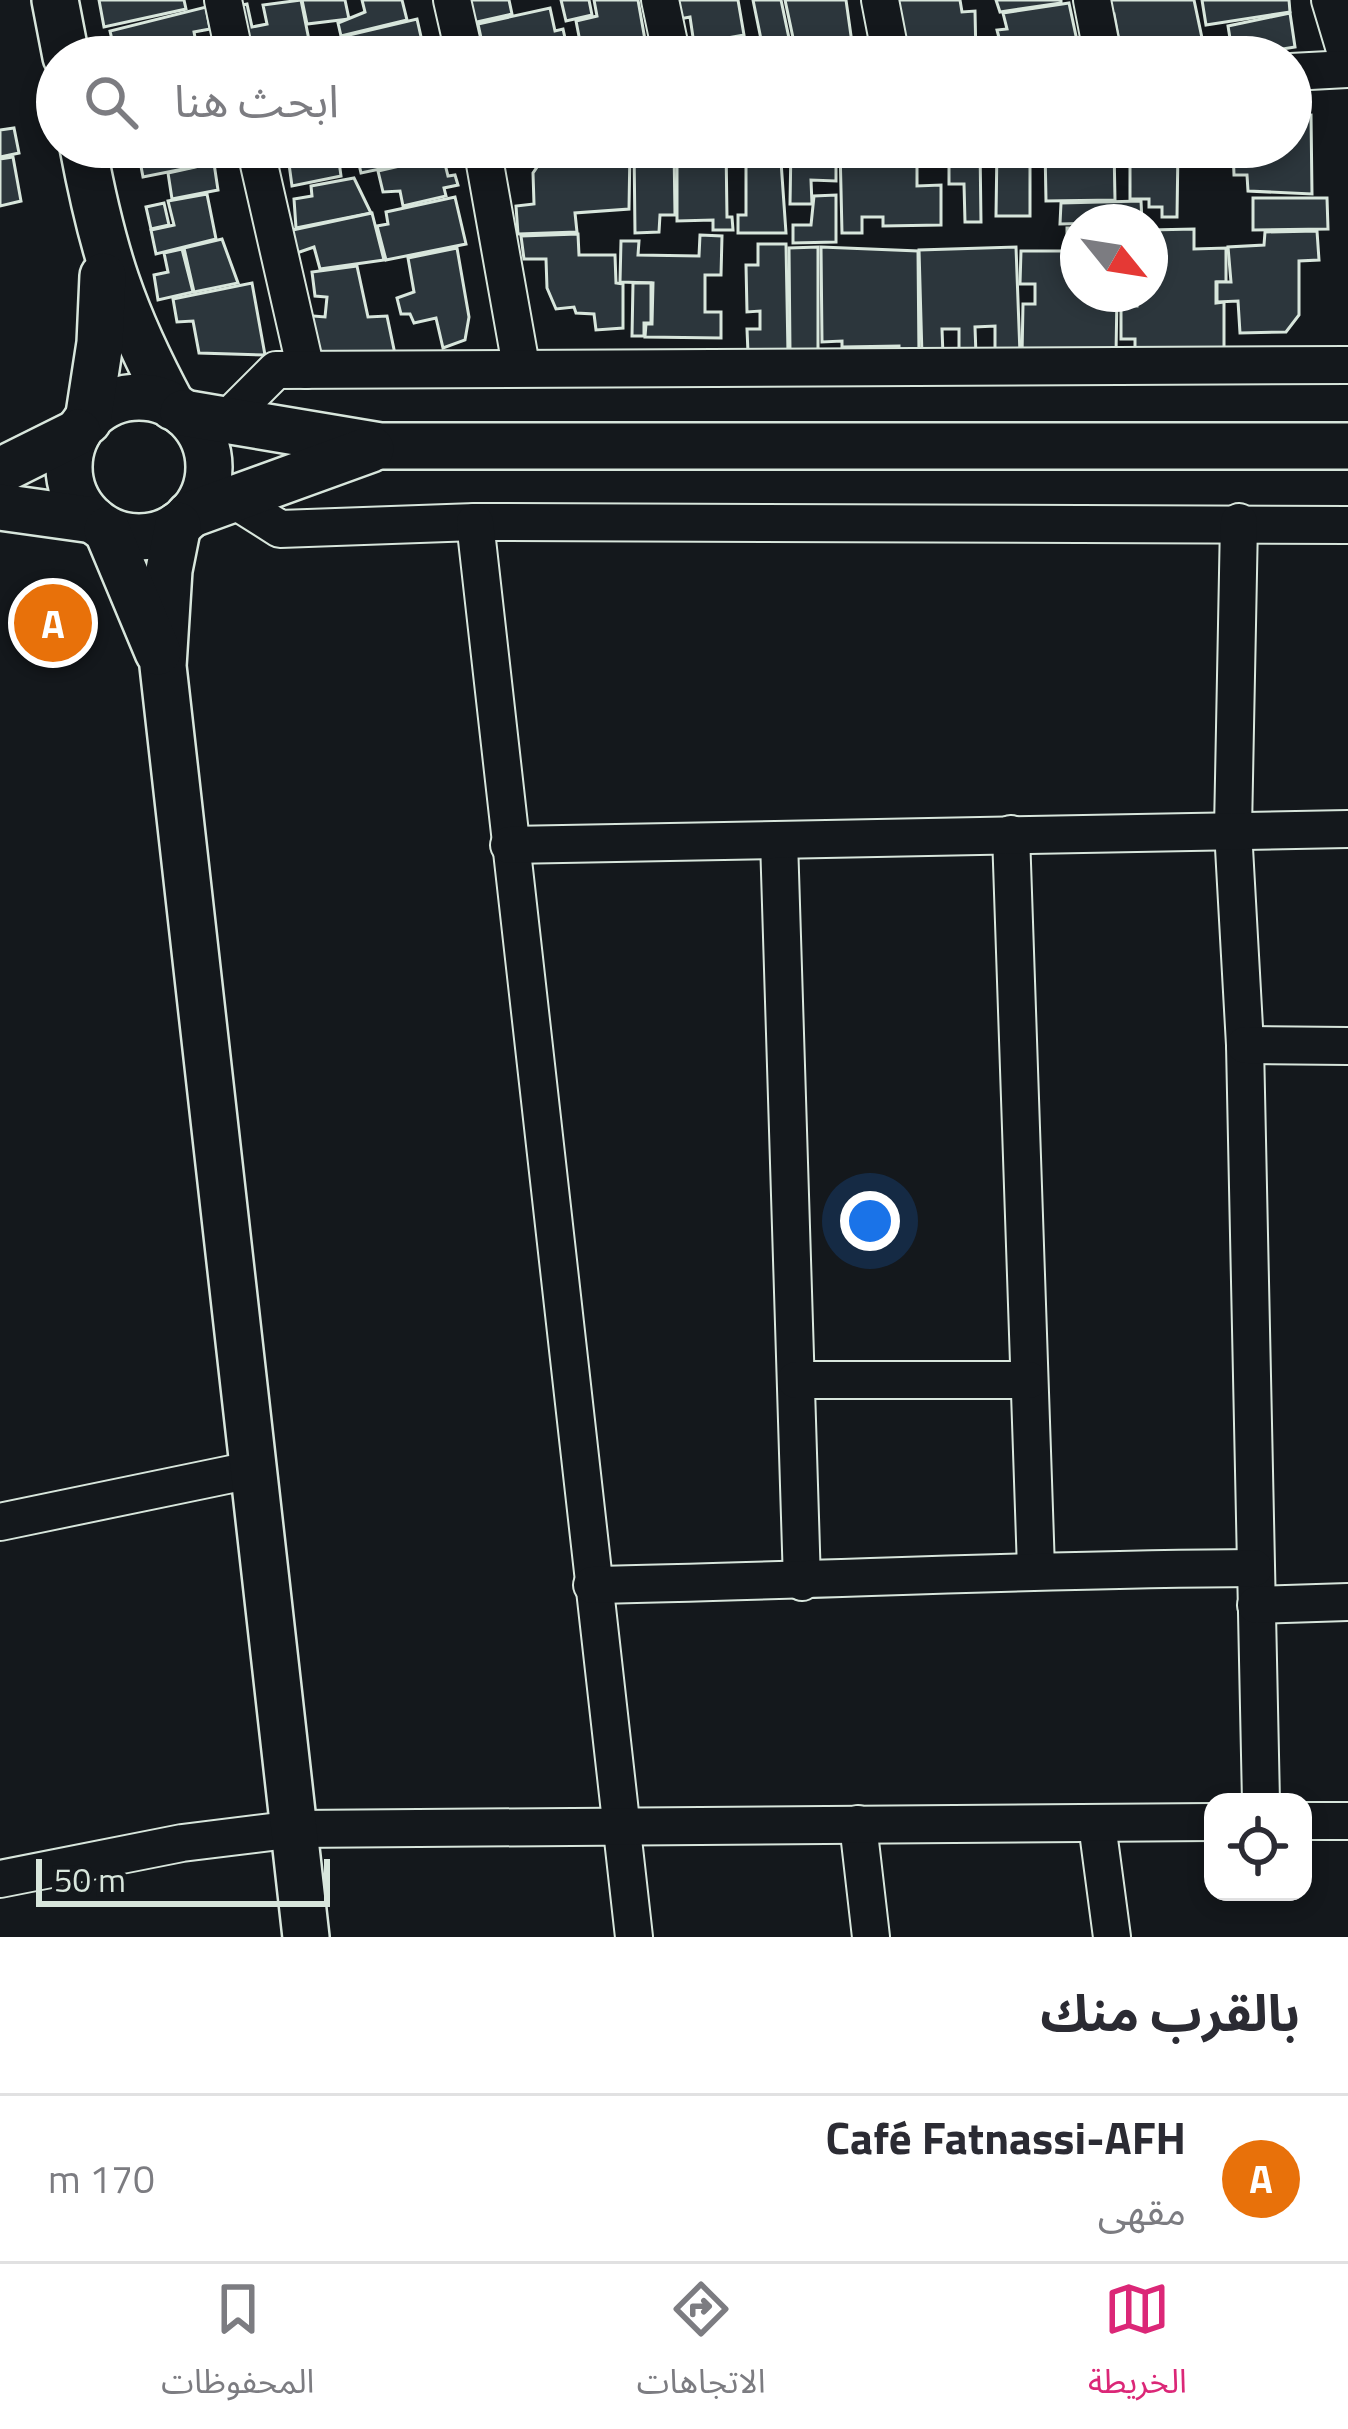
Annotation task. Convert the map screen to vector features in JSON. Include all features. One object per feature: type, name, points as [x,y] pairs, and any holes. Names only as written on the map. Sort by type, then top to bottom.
[{"type":"street","points":[[55,0],[62,36]]},
{"type":"street","points":[[223,0],[231,36]]},
{"type":"street","points":[[452,0],[460,36]]},
{"type":"street","points":[[660,0],[668,36]]},
{"type":"street","points":[[880,0],[887,36]]},
{"type":"street","points":[[1092,0],[1099,36]]},
{"type":"street","points":[[1312,69],[1348,64],[1330,0]]},
{"type":"street","points":[[87,168],[103,254],[135,335],[194,413],[208,453],[200,513],[169,569],[164,666],[306,1937]]},
{"type":"street","points":[[260,168],[306,370]]},
{"type":"street","points":[[486,168],[520,366]]},
{"type":"street","points":[[103,254],[100,343],[83,426],[70,453],[69,478],[76,499],[100,525],[164,666]]},
{"type":"street","points":[[194,413],[276,370],[1348,365]]},
{"type":"street","points":[[6,462],[83,426],[115,401],[138,397],[194,413],[380,446],[1348,446]]},
{"type":"street","points":[[0,507],[151,537],[200,513],[380,446]]},
{"type":"street","points":[[200,513],[280,530],[475,522],[1348,525]]},
{"type":"street","points":[[475,522],[634,1937]]},
{"type":"street","points":[[1238,522],[1233,830],[1245,1046],[1261,1793]]},
{"type":"street","points":[[509,845],[1348,829]]},
{"type":"street","points":[[1011,834],[1036,1569]]},
{"type":"street","points":[[779,840],[802,1582]]},
{"type":"street","points":[[1245,1046],[1348,1046]]},
{"type":"street","points":[[796,1381],[1029,1380]]},
{"type":"street","points":[[0,1522],[251,1470]]},
{"type":"street","points":[[592,1585],[802,1582],[1036,1569],[1255,1587],[1348,1602]]},
{"type":"street","points":[[1312,1821],[1348,1822]]},
{"type":"street","points":[[0,1880],[182,1843],[296,1829],[1204,1822]]},
{"type":"street","points":[[858,1824],[871,1937]]},
{"type":"street","points":[[1097,1824],[1112,1937]]},
{"type":"building","points":[[99,0],[184,0],[186,9],[104,27]]},
{"type":"building","points":[[301,0],[308,36],[233,36],[227,8],[247,4],[252,27],[267,24],[263,5]]},
{"type":"building","points":[[302,0],[345,0],[349,19],[307,24]]},
{"type":"building","points":[[362,0],[402,0],[407,20],[341,36],[338,23],[365,12]]},
{"type":"building","points":[[462,0],[509,0],[512,14],[468,24]]},
{"type":"building","points":[[561,0],[589,0],[592,15],[566,21]]},
{"type":"building","points":[[594,0],[638,0],[644,36],[579,36],[576,21],[597,16]]},
{"type":"building","points":[[670,0],[738,0],[744,35],[693,36],[690,17],[674,20]]},
{"type":"building","points":[[753,0],[781,0],[789,36],[760,36]]},
{"type":"building","points":[[785,0],[846,0],[851,36],[793,36]]},
{"type":"building","points":[[887,0],[960,0],[962,12],[975,11],[976,36],[892,36]]},
{"type":"building","points":[[996,0],[1061,0],[1061,3],[1000,12]]},
{"type":"building","points":[[1104,0],[1194,0],[1202,36],[1118,36],[1114,14],[1106,16]]},
{"type":"building","points":[[1202,0],[1289,0],[1290,12],[1206,25]]},
{"type":"building","points":[[1069,3],[1076,36],[999,36],[997,30],[1007,29],[1003,13]]},
{"type":"building","points":[[206,7],[210,29],[194,32],[195,36],[111,36],[110,31]]},
{"type":"building","points":[[550,8],[555,31],[563,29],[565,36],[481,36],[478,24]]},
{"type":"building","points":[[1290,13],[1293,36],[1230,36],[1228,26]]},
{"type":"building","points":[[417,19],[421,36],[345,36]]},
{"type":"building","points":[[14,128],[19,153],[0,157],[0,130]]},
{"type":"building","points":[[13,157],[21,201],[0,206],[0,159]]},
{"type":"building","points":[[141,168],[188,168],[143,177]]},
{"type":"building","points":[[215,168],[218,190],[172,199],[168,173]]},
{"type":"building","points":[[290,168],[340,168],[341,176],[292,186]]},
{"type":"building","points":[[446,168],[458,185],[444,188],[446,196],[403,206],[400,191],[383,192],[378,171]]},
{"type":"building","points":[[536,168],[630,168],[629,209],[575,213],[577,232],[518,234],[516,206],[534,204]]},
{"type":"building","points":[[634,168],[674,168],[675,215],[660,215],[659,232],[635,233]]},
{"type":"building","points":[[677,168],[726,168],[727,217],[732,217],[733,230],[713,230],[713,220],[677,221]]},
{"type":"building","points":[[746,168],[781,168],[786,233],[738,233],[738,215],[746,215]]},
{"type":"building","points":[[791,168],[836,168],[836,181],[811,180],[812,204],[790,204]]},
{"type":"building","points":[[840,168],[917,168],[917,186],[941,185],[941,225],[883,226],[883,217],[862,217],[862,233],[842,233]]},
{"type":"building","points":[[949,168],[980,168],[981,222],[965,222],[964,184],[949,184]]},
{"type":"building","points":[[997,168],[1030,168],[1030,216],[996,216]]},
{"type":"building","points":[[1045,168],[1114,168],[1115,200],[1046,201]]},
{"type":"building","points":[[1130,168],[1178,168],[1177,217],[1168,217],[1168,204],[1149,204],[1149,199],[1130,199]]},
{"type":"building","points":[[1234,168],[1312,168],[1312,194],[1248,191],[1247,175],[1234,175]]},
{"type":"building","points":[[354,178],[371,213],[296,228],[294,199],[312,196],[311,186]]},
{"type":"building","points":[[207,194],[216,239],[156,254],[151,230],[174,225],[168,201]]},
{"type":"building","points":[[836,195],[836,242],[793,243],[793,225],[811,225],[814,196]]},
{"type":"building","points":[[455,197],[466,244],[386,260],[377,226],[388,224],[386,212]]},
{"type":"building","points":[[1253,198],[1327,198],[1328,229],[1253,230]]},
{"type":"building","points":[[1141,201],[1141,204],[1061,204]]},
{"type":"building","points":[[164,203],[169,225],[151,229],[146,207]]},
{"type":"building","points":[[372,213],[384,260],[320,269],[314,247],[294,254],[288,231]]},
{"type":"building","points":[[1194,229],[1194,249],[1226,248],[1226,282],[1216,282],[1216,303],[1224,302],[1224,356],[1135,357],[1135,339],[1121,339],[1121,312],[1168,312],[1168,230]]},
{"type":"building","points":[[1317,231],[1319,260],[1299,261],[1299,315],[1286,332],[1240,333],[1238,301],[1217,302],[1217,282],[1231,282],[1228,247],[1264,245],[1265,232]]},
{"type":"building","points":[[578,234],[579,255],[615,255],[616,283],[623,284],[623,328],[596,330],[594,314],[576,313],[574,307],[556,309],[547,288],[546,259],[524,259],[521,236]]},
{"type":"building","points":[[700,235],[722,236],[721,275],[705,275],[705,312],[721,312],[721,338],[645,337],[646,324],[652,324],[653,283],[620,282],[621,241],[639,241],[638,255],[699,256]]},
{"type":"building","points":[[222,239],[238,283],[194,292],[184,248]]},
{"type":"building","points":[[758,244],[786,244],[788,353],[748,353],[747,329],[760,329],[760,311],[747,312],[746,265],[758,265]]},
{"type":"building","points":[[818,247],[818,351],[790,351],[789,248]]},
{"type":"building","points":[[821,247],[918,251],[919,357],[899,357],[899,346],[842,347],[842,341],[822,342]]},
{"type":"building","points":[[1016,247],[1020,354],[995,355],[995,326],[975,327],[976,355],[959,356],[959,329],[942,329],[943,355],[922,356],[919,250]]},
{"type":"building","points":[[457,248],[469,317],[465,340],[443,348],[436,318],[414,323],[410,314],[401,314],[397,298],[414,292],[408,258]]},
{"type":"building","points":[[182,249],[193,292],[158,300],[154,275],[168,272],[164,253]]},
{"type":"building","points":[[1021,251],[1060,251],[1060,312],[1117,312],[1116,355],[1022,355],[1023,304],[1035,304],[1035,284],[1020,284]]},
{"type":"building","points":[[357,266],[368,317],[387,316],[396,359],[308,355],[300,315],[325,317],[327,297],[315,296],[312,272]]},
{"type":"building","points":[[252,283],[265,355],[199,353],[193,321],[177,322],[173,299]]},
{"type":"building","points":[[633,283],[651,283],[651,323],[644,323],[644,336],[632,336]]},
{"type":"place","name":"Café Fatnassi-AFH","points":[[53,623]]}]
